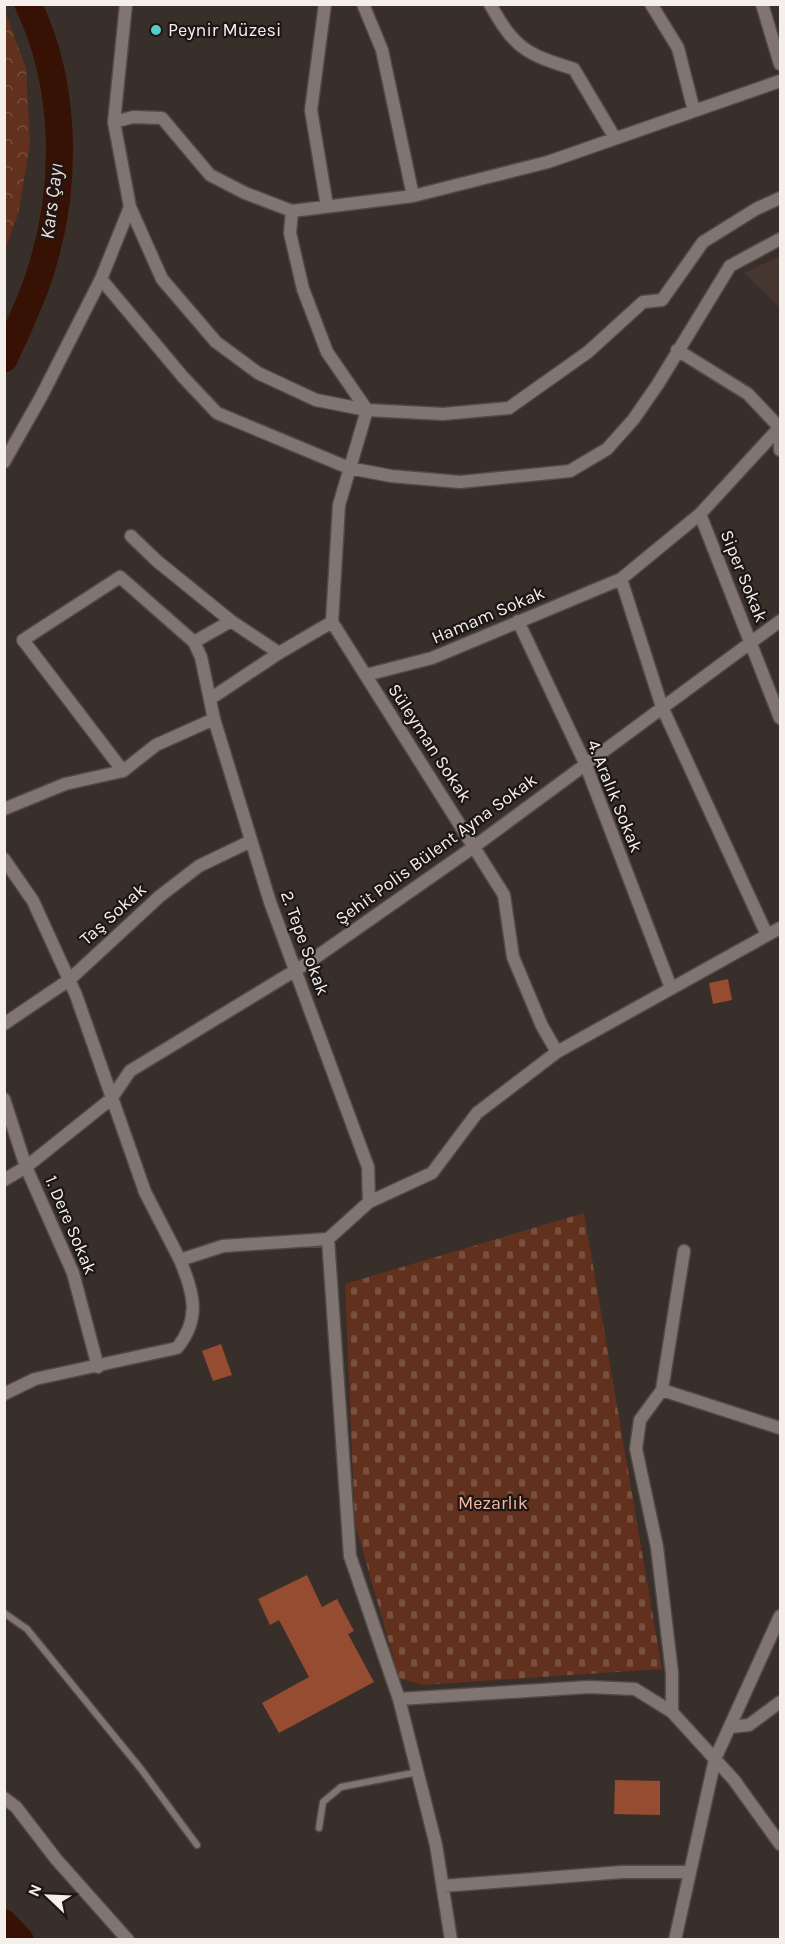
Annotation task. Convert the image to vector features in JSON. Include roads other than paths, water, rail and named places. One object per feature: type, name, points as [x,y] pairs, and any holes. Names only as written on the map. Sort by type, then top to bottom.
[{"type":"street","points":[[126,4],[114,122],[130,207],[162,279],[216,342],[258,373],[316,400],[367,410],[443,414],[509,408],[588,352],[643,302],[662,300],[703,242],[756,209],[780,198]]},
{"type":"street","points":[[325,4],[311,110],[327,207]]},
{"type":"street","points":[[363,4],[382,50],[413,196]]},
{"type":"street","points":[[490,4],[508,36],[531,55],[574,69],[615,138]]},
{"type":"street","points":[[651,4],[678,48],[694,111]]},
{"type":"street","points":[[762,4],[780,64]]},
{"type":"street","points":[[114,122],[133,117],[162,118],[210,175],[245,193],[292,211],[413,196],[548,162],[780,81]]},
{"type":"street","points":[[4,462],[41,397],[101,279],[130,207]]},
{"type":"street","points":[[292,211],[290,233],[303,289],[327,352],[367,410]]},
{"type":"street","points":[[101,279],[183,377],[217,413],[349,468],[392,477],[460,482],[570,471],[608,449],[633,420],[730,266],[780,239]]},
{"type":"street","points":[[677,351],[748,394],[780,427],[780,450]]},
{"type":"street","points":[[210,699],[279,653],[332,622],[339,505],[367,410]]},
{"type":"street","name":"Hamam Sokak","points":[[366,675],[432,658],[621,579],[700,514],[780,427]]},
{"type":"street","name":"Siper Sokak","points":[[700,514],[780,718]]},
{"type":"street","points":[[131,536],[157,561],[231,621],[279,653]]},
{"type":"street","points":[[123,771],[23,640],[120,577],[194,642],[231,621]]},
{"type":"street","points":[[621,579],[662,707],[767,935]]},
{"type":"street","name":"4. Aralık Sokak","points":[[518,621],[585,764],[671,988]]},
{"type":"street","name":"Şehit Polis Bülent Ayna Sokak","points":[[4,1180],[26,1167],[111,1099],[130,1071],[295,970],[475,846],[780,621]]},
{"type":"street","name":"Süleyman Sokak","points":[[332,622],[504,895],[513,957],[542,1026],[557,1052]]},
{"type":"street","name":"2. Tepe Sokak","points":[[194,642],[201,657],[214,719],[251,841],[295,970],[368,1167],[369,1202]]},
{"type":"street","points":[[4,809],[65,784],[123,771],[156,745],[214,719]]},
{"type":"street","name":"Taş Sokak","points":[[4,1024],[69,980],[160,896],[199,866],[251,841]]},
{"type":"street","points":[[4,859],[33,901],[69,980],[111,1099],[130,1144],[145,1192],[180,1260],[190,1285],[193,1316],[188,1335],[177,1348],[35,1379],[4,1394]]},
{"type":"street","points":[[180,1260],[223,1246],[328,1239],[369,1202],[432,1173],[477,1113],[557,1052],[780,928]]},
{"type":"street","name":"1. Dere Sokak","points":[[4,1100],[26,1167],[73,1273],[98,1367]]},
{"type":"street","points":[[328,1239],[350,1556],[399,1699],[443,1886],[451,1940]]},
{"type":"street","points":[[672,1712],[672,1673],[657,1547],[636,1449],[640,1420],[662,1390],[684,1251]]},
{"type":"street","points":[[662,1390],[780,1428]]},
{"type":"street","points":[[675,1940],[715,1759],[780,1616]]},
{"type":"street","points":[[399,1699],[601,1688],[635,1689],[672,1712],[715,1759],[780,1844]]},
{"type":"street","points":[[730,1727],[748,1725],[780,1702]]},
{"type":"street","points":[[4,1798],[16,1807],[56,1859],[128,1940]]},
{"type":"street","points":[[443,1886],[622,1872],[690,1872]]},
{"type":"lane","points":[[4,1612],[34,1637],[141,1769],[197,1845]]},
{"type":"lane","points":[[319,1828],[323,1802],[341,1787],[418,1772]]},
{"type":"waterway","name":"Kars Çayı","points":[[4,359],[29,304],[41,270],[50,238],[59,170],[59,136],[50,68],[41,35],[28,4]]},
{"type":"waterway","name":"Kars Çayı","points":[[4,1923],[20,1940]]},
{"type":"place","name":"Peynir Müzesi","points":[[156,30]]},
{"type":"park label","name":"Mezarlık","points":[[493,1503]]}]
